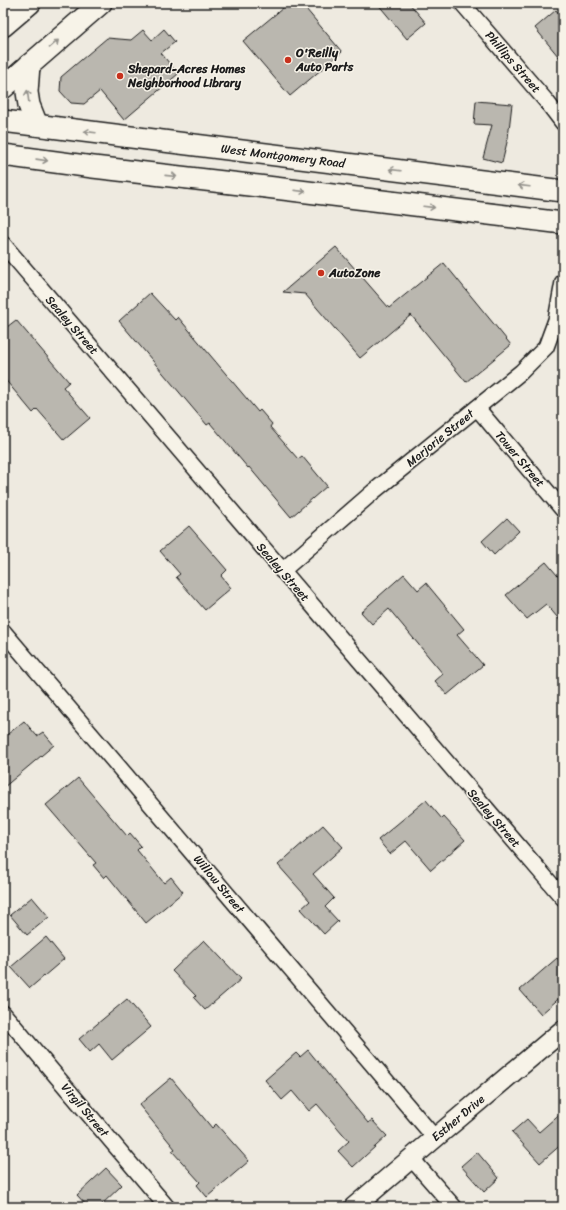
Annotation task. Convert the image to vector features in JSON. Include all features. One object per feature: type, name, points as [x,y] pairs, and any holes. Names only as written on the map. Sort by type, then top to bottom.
[{"type":"main road","points":[[3,26],[30,3]]},
{"type":"main road","points":[[3,88],[93,6]]},
{"type":"main road","points":[[29,65],[27,92],[29,105],[37,125]]},
{"type":"main road","name":"West Montgomery Road","points":[[3,121],[563,191]]},
{"type":"main road","points":[[258,186],[266,154]]},
{"type":"main road","points":[[3,155],[563,223]]},
{"type":"street","name":"Phillips Street","points":[[462,3],[547,102],[563,123]]},
{"type":"street","name":"Sealey Street","points":[[3,244],[563,898]]},
{"type":"street","name":"Marjorie Street","points":[[282,571],[373,492],[521,372],[546,347],[556,320],[563,282]]},
{"type":"street","name":"Tower Street","points":[[477,408],[563,510]]},
{"type":"street","name":"Willow Street","points":[[3,631],[435,1138]]},
{"type":"street","name":"Virgil Street","points":[[3,1013],[167,1207]]},
{"type":"street","name":"Esther Drive","points":[[354,1207],[563,1030]]},
{"type":"street","points":[[411,1158],[454,1207]]},
{"type":"building","points":[[289,3],[301,3],[342,52],[290,96],[243,41]]},
{"type":"building","points":[[377,3],[409,3],[426,23],[407,39]]},
{"type":"building","points":[[556,10],[563,18],[563,62],[535,28]]},
{"type":"building","name":"Shepard-Acres Homes Neighborhood Library","points":[[164,29],[175,42],[161,53],[178,74],[124,120],[100,91],[84,104],[71,103],[60,91],[61,77],[107,38],[131,40],[143,30],[152,40]]},
{"type":"building","points":[[476,101],[512,104],[508,138],[502,163],[483,158],[492,125],[474,124]]},
{"type":"building","points":[[336,247],[389,308],[444,263],[511,345],[466,382],[411,315],[360,358],[305,294],[283,292]]},
{"type":"building","points":[[150,293],[175,320],[178,317],[258,412],[260,410],[272,424],[270,427],[298,459],[302,456],[327,486],[291,517],[210,423],[207,425],[119,321]]},
{"type":"building","points":[[16,320],[69,382],[63,387],[90,418],[64,440],[37,409],[33,413],[3,377],[3,330]]},
{"type":"building","points":[[507,518],[519,531],[494,555],[482,541]]},
{"type":"building","points":[[189,526],[227,570],[221,576],[231,588],[205,610],[176,577],[180,574],[160,551]]},
{"type":"building","points":[[546,562],[563,582],[563,624],[546,604],[527,619],[506,595]]},
{"type":"building","points":[[404,574],[418,590],[426,583],[464,629],[457,635],[483,665],[447,695],[435,681],[443,674],[389,609],[372,624],[361,612]]},
{"type":"building","points":[[24,721],[37,736],[43,732],[54,745],[3,788],[3,738]]},
{"type":"building","points":[[78,778],[127,836],[130,833],[141,846],[137,850],[164,883],[171,877],[183,892],[146,923],[107,875],[104,878],[93,865],[96,863],[46,805]]},
{"type":"building","points":[[426,800],[442,819],[444,817],[465,840],[431,870],[406,841],[390,854],[378,840]]},
{"type":"building","points":[[323,825],[343,847],[313,874],[334,898],[325,907],[338,921],[324,934],[301,909],[310,901],[278,865]]},
{"type":"building","points":[[32,897],[49,917],[27,935],[10,915]]},
{"type":"building","points":[[46,937],[64,959],[30,988],[11,967]]},
{"type":"building","points":[[204,940],[241,979],[205,1010],[194,998],[196,996],[172,971]]},
{"type":"building","points":[[557,958],[563,965],[563,995],[541,1014],[520,990]]},
{"type":"building","points":[[127,999],[151,1027],[112,1060],[99,1044],[90,1052],[79,1039]]},
{"type":"building","points":[[308,1050],[368,1123],[372,1120],[387,1136],[353,1167],[338,1151],[349,1141],[317,1104],[309,1111],[292,1091],[282,1100],[265,1080],[296,1053],[300,1057]]},
{"type":"building","points":[[171,1078],[212,1128],[216,1124],[249,1161],[207,1197],[197,1185],[200,1182],[172,1151],[175,1149],[139,1105]]},
{"type":"building","points":[[563,1111],[563,1143],[540,1163],[512,1132],[527,1119],[539,1132]]},
{"type":"building","points":[[477,1152],[499,1178],[484,1192],[461,1166]]},
{"type":"building","points":[[106,1168],[122,1185],[99,1207],[88,1207],[77,1195]]},
{"type":"place","name":"O'Reilly Auto Parts","points":[[288,60]]},
{"type":"place","name":"Shepard-Acres Homes Neighborhood Library","points":[[120,76]]},
{"type":"place","name":"AutoZone","points":[[321,273]]}]
